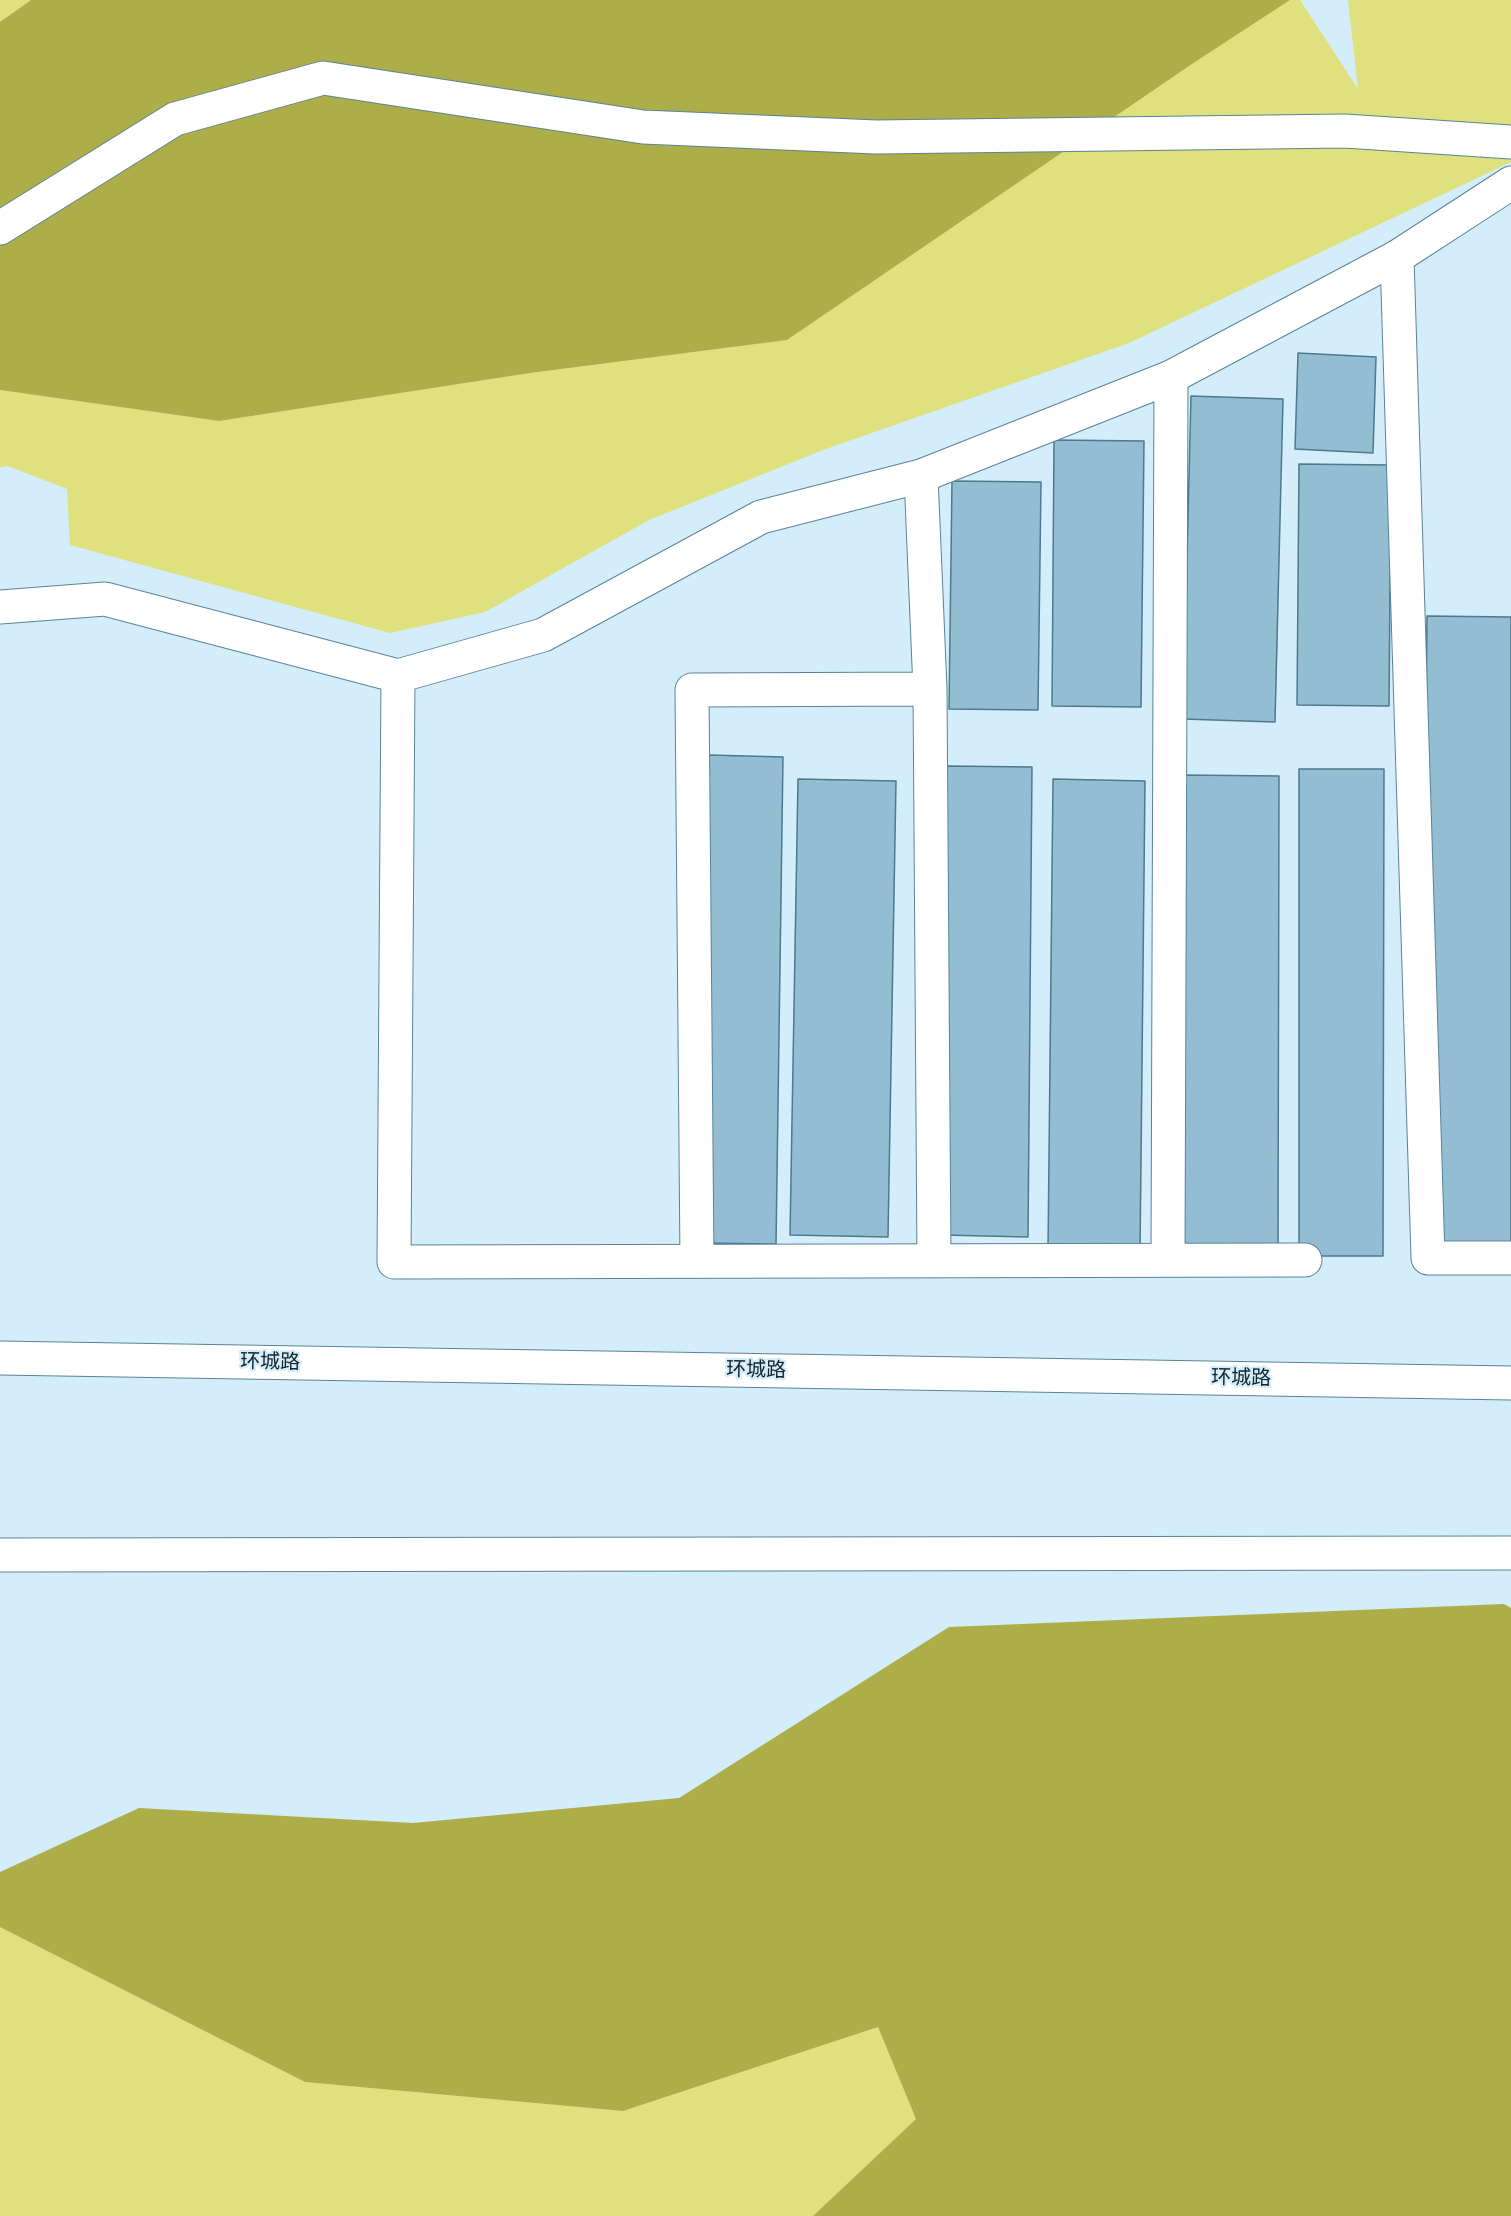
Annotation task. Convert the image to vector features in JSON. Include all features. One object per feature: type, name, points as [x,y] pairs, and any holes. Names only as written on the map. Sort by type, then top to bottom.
[{"type":"street","points":[[0,228],[175,119],[323,78],[643,128],[876,137],[1345,131],[1511,142]]},
{"type":"street","points":[[0,607],[105,599],[398,676],[543,635],[761,517],[921,476],[1171,377],[1397,257],[1511,183]]},
{"type":"street","points":[[1397,257],[1428,1258],[1511,1258]]},
{"type":"street","points":[[1168,1260],[1171,377]]},
{"type":"street","points":[[921,476],[930,689],[934,1261]]},
{"type":"street","points":[[398,676],[394,1262],[1305,1260]]},
{"type":"street","points":[[697,1261],[692,690],[930,689]]},
{"type":"street","name":"环城路","points":[[0,1358],[1511,1383]]},
{"type":"street","points":[[0,1555],[1511,1553]]},
{"type":"green space","points":[[0,0],[31,0],[0,22]]},
{"type":"green space","points":[[1290,0],[1300,0],[1358,89],[1348,0],[1511,0],[1511,162],[1129,343],[823,450],[649,520],[485,612],[390,633],[70,545],[67,489],[8,466],[0,467],[0,390],[219,421],[530,373],[787,340],[1192,64]]},
{"type":"green space","points":[[0,1927],[305,2082],[623,2111],[878,2027],[916,2119],[813,2216],[0,2216]]},
{"type":"shaded area","points":[[31,0],[1290,0],[1192,64],[787,340],[530,373],[219,421],[0,390],[0,22]]},
{"type":"shaded area","points":[[1504,1604],[1511,1608],[1511,2216],[813,2216],[916,2119],[878,2027],[623,2111],[305,2082],[0,1927],[0,1872],[139,1808],[413,1823],[679,1798],[949,1627]]},
{"type":"building","points":[[1298,353],[1376,357],[1373,453],[1295,449]]},
{"type":"building","points":[[1191,396],[1283,399],[1275,722],[1183,719]]},
{"type":"building","points":[[1054,440],[1144,441],[1141,707],[1052,706]]},
{"type":"building","points":[[1299,464],[1391,465],[1389,706],[1297,705]]},
{"type":"building","points":[[952,481],[1041,482],[1038,710],[949,709]]},
{"type":"building","points":[[1427,616],[1511,617],[1511,1274],[1421,1272]]},
{"type":"building","points":[[709,755],[783,757],[776,1244],[701,1243]]},
{"type":"building","points":[[946,766],[1032,767],[1028,1237],[942,1235]]},
{"type":"building","points":[[1299,769],[1384,769],[1383,1256],[1299,1256]]},
{"type":"building","points":[[1182,775],[1279,776],[1278,1256],[1180,1255]]},
{"type":"building","points":[[798,779],[896,781],[888,1237],[790,1235]]},
{"type":"building","points":[[1053,779],[1145,781],[1140,1252],[1048,1250]]}]
